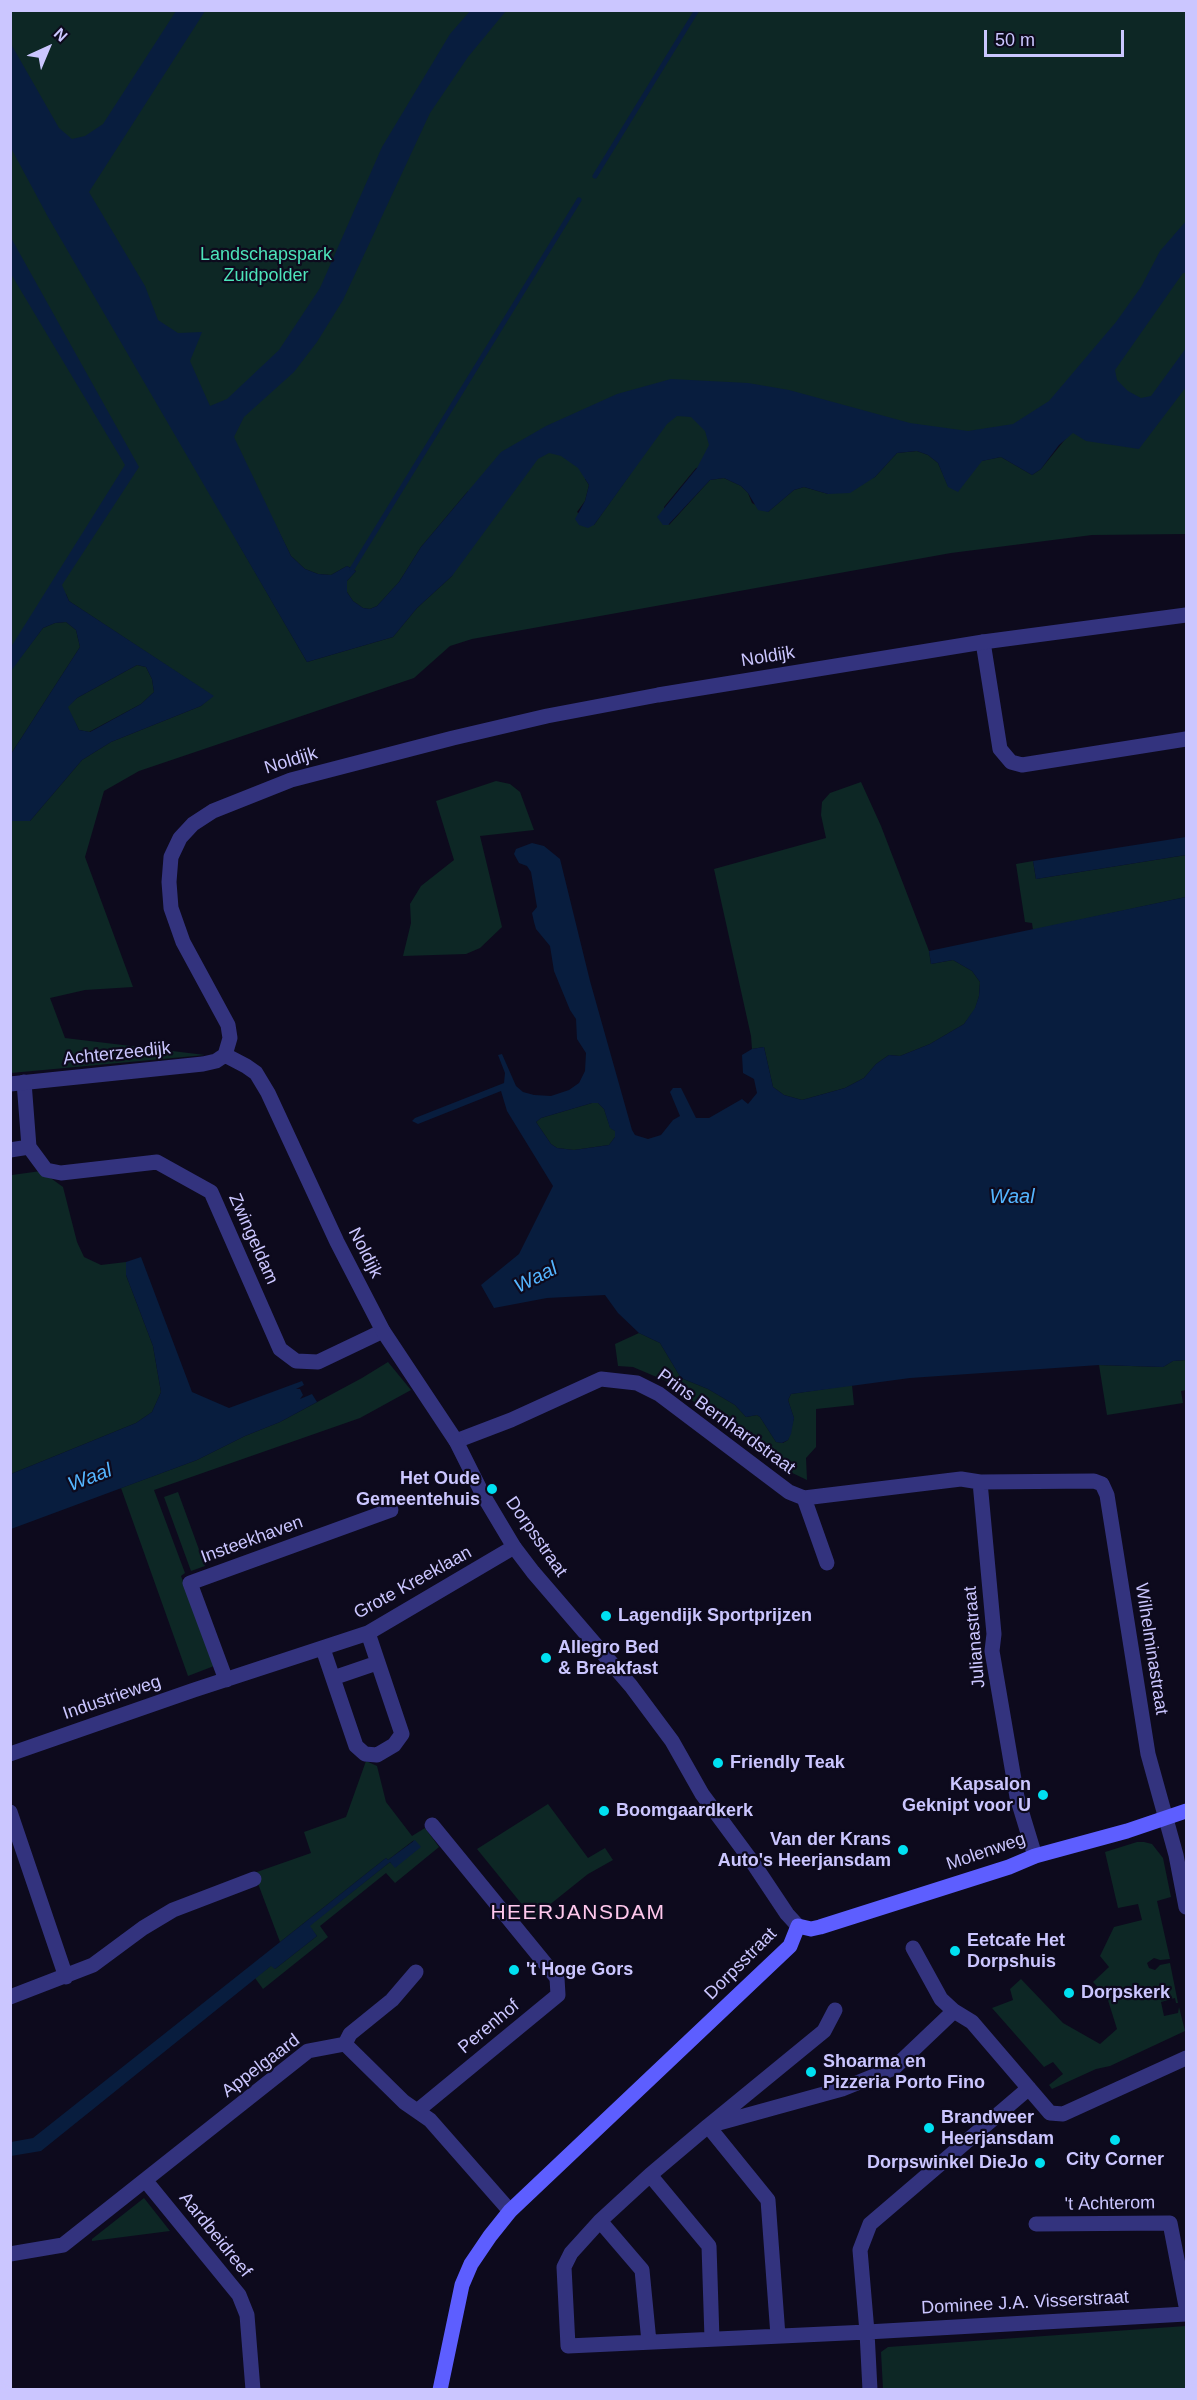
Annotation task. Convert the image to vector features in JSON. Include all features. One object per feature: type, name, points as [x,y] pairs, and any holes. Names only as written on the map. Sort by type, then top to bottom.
[{"type":"main road","name":"Molenweg","points":[[798,1926],[819,1928],[996,1871],[1035,1856],[1186,1811]]},
{"type":"main road","name":"Dorpsstraat","points":[[440,2390],[462,2285],[471,2264],[510,2211],[790,1946],[798,1926]]},
{"type":"street","name":"Noldijk","points":[[389,1341],[337,1242],[268,1093],[256,1073],[225,1055],[230,1038],[228,1025],[183,942],[171,908],[169,882],[171,857],[180,838],[193,824],[213,811],[298,778],[547,716],[658,695],[983,642],[1186,615]]},
{"type":"street","points":[[983,642],[1000,749],[1011,762],[1022,765],[1186,739]]},
{"type":"street","name":"Achterzeedijk","points":[[17,1083],[203,1065],[225,1055]]},
{"type":"street","points":[[10,1150],[29,1147],[17,1083]]},
{"type":"street","name":"Zwingeldam","points":[[29,1147],[46,1170],[61,1173],[157,1162],[211,1192],[280,1349],[296,1361],[318,1362],[389,1341]]},
{"type":"street","name":"Dorpsstraat","points":[[389,1341],[456,1441],[483,1495],[514,1547],[638,1695],[672,1741],[702,1794],[787,1914],[798,1926]]},
{"type":"street","name":"Prins Bernhardstraat","points":[[456,1441],[511,1420],[601,1379],[637,1383],[659,1394],[789,1492],[804,1498],[961,1479],[980,1482],[1094,1481],[1102,1484]]},
{"type":"street","name":"Julianastraat","points":[[980,1482],[994,1634],[992,1651],[1017,1797],[1035,1856]]},
{"type":"street","name":"Wilhelminastraat","points":[[1102,1484],[1107,1495],[1148,1754],[1166,1818],[1186,1907]]},
{"type":"street","name":"Prins Bernhardstraat","points":[[804,1498],[827,1563]]},
{"type":"street","name":"Insteekhaven","points":[[226,1680],[190,1583],[392,1510]]},
{"type":"street","name":"Grote Kreeklaan","points":[[226,1680],[368,1633],[514,1547]]},
{"type":"street","points":[[323,1649],[356,1746],[365,1754],[377,1755],[394,1746],[402,1734],[368,1633]]},
{"type":"street","points":[[333,1678],[378,1663]]},
{"type":"street","name":"Industrieweg","points":[[10,1754],[226,1680]]},
{"type":"street","points":[[10,1812],[66,1977]]},
{"type":"street","name":"Perenhof","points":[[417,2111],[558,1995],[557,1978],[432,1825]]},
{"type":"street","points":[[10,1996],[93,1965],[143,1928],[173,1910],[254,1880]]},
{"type":"street","points":[[914,1948],[940,1999],[972,2022],[1050,2113],[1063,2114],[1186,2058]]},
{"type":"street","points":[[416,1972],[392,2000],[351,2034],[345,2044],[404,2102],[430,2120],[510,2211]]},
{"type":"street","points":[[649,2342],[642,2270],[600,2221],[650,2175],[824,2031],[835,2010]]},
{"type":"street","points":[[708,2126],[842,2089],[894,2068],[954,2011]]},
{"type":"street","name":"Appelgaard","points":[[10,2254],[63,2245],[308,2051],[345,2044]]},
{"type":"street","points":[[870,2390],[860,2250],[870,2224],[1029,2088]]},
{"type":"street","points":[[708,2126],[768,2200],[778,2337]]},
{"type":"street","points":[[650,2175],[709,2247],[712,2339]]},
{"type":"street","name":"Aardbeidreef","points":[[145,2180],[239,2295],[247,2315],[253,2390]]},
{"type":"street","name":"Dominee J.A. Visserstraat","points":[[600,2221],[571,2253],[564,2267],[568,2346],[778,2337],[1186,2314]]},
{"type":"street","name":"'t Achterom","points":[[1036,2224],[1170,2223],[1186,2306]]},
{"type":"green space","name":"Landschapspark Zuidpolder","points":[[11,11],[1186,11],[1186,534],[1092,535],[951,553],[472,639],[450,646],[414,678],[139,771],[104,791],[85,857],[133,987],[85,990],[50,998],[65,1038],[205,1055],[11,1073],[11,821],[30,821],[82,760],[111,742],[201,706],[213,696],[69,601],[66,594],[11,647]],"holes":[[[1067,437],[1041,469],[1032,475],[1001,457],[981,461],[958,491],[948,486],[938,463],[928,455],[917,451],[897,453],[875,477],[828,494],[804,487],[794,490],[768,512],[752,503],[748,493],[741,486],[724,478],[710,480],[669,525],[664,507],[696,468]],[[631,473],[594,525],[577,512],[585,501],[589,485],[585,479]],[[468,491],[452,576],[417,608],[393,637],[307,662],[237,541],[277,528],[291,556],[305,569],[318,574],[331,575],[347,566],[356,571],[347,581],[347,592],[353,601],[363,608],[370,609],[377,606],[399,582],[421,547]]]},
{"type":"green space","points":[[66,622],[76,630],[80,647],[11,754],[10,671],[43,628],[55,623]]},
{"type":"green space","points":[[137,665],[146,667],[152,679],[154,692],[141,704],[89,732],[79,730],[67,707],[77,698]]},
{"type":"green space","points":[[496,781],[510,784],[520,792],[534,830],[480,836],[502,927],[480,948],[466,954],[403,956],[411,923],[410,904],[421,886],[454,860],[436,801]]},
{"type":"green space","points":[[861,782],[881,826],[929,951],[931,964],[953,960],[972,971],[980,982],[979,996],[975,1009],[964,1024],[930,1044],[900,1056],[889,1055],[876,1064],[864,1078],[845,1088],[802,1100],[784,1095],[773,1087],[764,1047],[752,1049],[714,869],[826,838],[821,815],[822,802],[830,793]]},
{"type":"green space","points":[[1186,855],[1186,897],[1033,930],[1032,923],[1025,922],[1016,864],[1033,861],[1036,879]]},
{"type":"green space","points":[[598,1103],[604,1109],[610,1127],[615,1131],[615,1137],[609,1145],[574,1150],[557,1148],[551,1144],[536,1122],[541,1118]]},
{"type":"green space","points":[[10,1171],[12,1175],[41,1171],[63,1187],[77,1242],[84,1257],[101,1265],[126,1262],[126,1275],[153,1346],[161,1392],[152,1412],[136,1423],[11,1474]]},
{"type":"green space","points":[[639,1333],[660,1343],[681,1378],[708,1389],[735,1405],[746,1417],[757,1415],[760,1417],[776,1442],[783,1443],[788,1440],[794,1418],[788,1400],[791,1394],[852,1385],[854,1405],[816,1409],[816,1447],[806,1458],[807,1480],[784,1469],[666,1381],[633,1367],[618,1366],[615,1344]]},
{"type":"green space","points":[[1186,1360],[1186,1390],[1181,1391],[1183,1403],[1107,1415],[1099,1365],[1163,1367],[1173,1361]]},
{"type":"green space","points":[[388,1362],[411,1390],[360,1418],[154,1490],[185,1573],[181,1576],[214,1666],[188,1676],[121,1488],[197,1460],[245,1436],[280,1422]]},
{"type":"green space","points":[[178,1492],[205,1566],[191,1571],[164,1497]]},
{"type":"green space","points":[[366,1761],[377,1766],[386,1802],[412,1836],[425,1828],[439,1847],[395,1883],[386,1873],[320,1926],[328,1937],[263,1989],[255,1978],[272,1965],[275,1969],[317,1936],[309,1926],[390,1862],[396,1867],[414,1840],[388,1860],[386,1858],[280,1942],[254,1873],[311,1853],[304,1832],[346,1817]]},
{"type":"green space","points":[[548,1804],[588,1858],[605,1848],[613,1860],[588,1874],[533,1918],[477,1849]]},
{"type":"green space","points":[[1137,1842],[1152,1844],[1163,1858],[1171,1897],[1157,1901],[1170,1959],[1154,1958],[1147,1963],[1149,1968],[1155,1970],[1160,1965],[1170,1963],[1178,2003],[1175,1998],[1161,2002],[1164,2016],[1178,2013],[1179,2007],[1185,2031],[1110,2066],[1096,2069],[1052,2089],[1049,2085],[1063,2074],[1053,2062],[1044,2067],[992,2008],[1013,2000],[1010,1989],[1021,1979],[1063,2023],[1100,2044],[1117,2029],[1107,1997],[1093,1982],[1109,1967],[1100,1956],[1114,1927],[1142,1920],[1138,1904],[1118,1908],[1105,1852]]},
{"type":"green space","points":[[144,2198],[170,2231],[92,2241],[92,2239]]},
{"type":"green space","points":[[1186,2326],[1186,2389],[883,2389],[881,2352],[888,2347]]},
{"type":"water","points":[[176,11],[205,11],[89,192],[145,286],[158,320],[178,333],[202,332],[190,361],[210,406],[227,399],[279,350],[320,288],[382,147],[450,34],[470,11],[506,11],[468,57],[430,113],[343,300],[317,342],[294,372],[244,417],[234,437],[291,556],[305,569],[318,574],[331,575],[347,566],[356,571],[347,581],[347,592],[353,601],[363,608],[370,609],[377,606],[399,582],[421,547],[501,452],[546,426],[617,394],[671,379],[748,383],[789,390],[910,423],[968,431],[1013,424],[1049,401],[1116,322],[1141,287],[1160,251],[1186,221],[1186,273],[1183,273],[1115,370],[1117,380],[1128,391],[1141,398],[1151,396],[1186,348],[1186,387],[1139,449],[1086,441],[1073,433],[1059,445],[1041,469],[1032,475],[1001,457],[982,461],[958,492],[948,487],[938,463],[928,455],[917,451],[897,453],[875,477],[850,493],[828,494],[804,487],[794,490],[768,512],[758,510],[741,486],[724,478],[710,480],[668,525],[663,525],[657,517],[697,468],[709,445],[705,431],[691,417],[677,416],[667,424],[594,525],[588,528],[579,525],[575,519],[585,501],[589,485],[578,468],[561,456],[549,453],[538,459],[452,576],[417,608],[393,637],[307,662],[48,217],[11,148],[11,44],[59,128],[72,139],[85,136],[103,124]]},
{"type":"water","points":[[10,236],[139,467],[62,585],[69,601],[214,696],[201,706],[111,742],[82,760],[30,821],[11,821],[11,754],[80,647],[76,630],[66,622],[55,623],[43,628],[11,671],[11,647],[125,465],[11,274]],"holes":[[[137,665],[146,667],[152,679],[154,692],[141,704],[90,732],[79,730],[68,707],[77,698]]]},
{"type":"water","points":[[1186,837],[1186,855],[1036,879],[1033,861]]},
{"type":"water","name":"Waal","points":[[532,843],[544,846],[560,859],[590,981],[632,1130],[635,1135],[648,1139],[661,1135],[673,1120],[680,1116],[670,1092],[673,1088],[681,1088],[696,1118],[709,1118],[742,1099],[748,1104],[757,1093],[754,1079],[743,1073],[742,1055],[752,1049],[764,1047],[773,1087],[784,1095],[802,1100],[845,1088],[864,1078],[876,1064],[889,1055],[900,1056],[930,1044],[964,1024],[975,1008],[980,982],[972,971],[953,960],[931,964],[929,951],[1186,897],[1186,1360],[1173,1361],[1163,1367],[1099,1365],[910,1378],[791,1394],[788,1400],[794,1418],[791,1434],[788,1440],[782,1443],[776,1442],[757,1415],[746,1417],[735,1405],[708,1389],[681,1378],[660,1343],[639,1333],[618,1313],[605,1295],[547,1298],[494,1308],[481,1285],[519,1254],[553,1186],[507,1111],[501,1091],[418,1124],[412,1121],[504,1083],[505,1073],[498,1055],[502,1054],[516,1086],[523,1092],[534,1095],[551,1096],[569,1090],[579,1083],[585,1071],[586,1053],[577,1039],[576,1019],[554,971],[550,946],[536,929],[534,922],[532,913],[537,907],[531,872],[527,866],[519,863],[514,854],[516,849]],"holes":[[[598,1103],[604,1109],[610,1128],[615,1131],[615,1137],[609,1145],[574,1150],[557,1148],[551,1144],[536,1122],[541,1118]]]},
{"type":"water","points":[[141,1257],[192,1392],[229,1408],[302,1381],[304,1385],[296,1389],[300,1389],[303,1395],[300,1399],[312,1394],[317,1402],[280,1422],[245,1436],[197,1460],[11,1529],[11,1474],[136,1423],[152,1412],[161,1392],[153,1346],[126,1275],[126,1262]]},
{"type":"water","points":[[415,1840],[421,1847],[395,1868],[390,1862],[310,1926],[317,1936],[275,1969],[271,1966],[41,2151],[11,2156],[11,2142],[33,2138],[386,1858],[388,1860]]},
{"type":"waterway","points":[[595,176],[697,10]]},
{"type":"waterway","points":[[352,569],[579,200]]},
{"type":"place","name":"Het Oude Gemeentehuis","points":[[492,1489]]},
{"type":"place","name":"Lagendijk Sportprijzen","points":[[606,1616]]},
{"type":"place","name":"Allegro Bed & Breakfast","points":[[546,1658]]},
{"type":"place","name":"Friendly Teak","points":[[718,1763]]},
{"type":"place","name":"Kapsalon Geknipt voor U","points":[[1043,1795]]},
{"type":"place","name":"Boomgaardkerk","points":[[604,1811]]},
{"type":"place","name":"Van der Krans Auto's Heerjansdam","points":[[903,1850]]},
{"type":"place","name":"Eetcafe Het Dorpshuis","points":[[955,1951]]},
{"type":"place","name":"'t Hoge Gors","points":[[514,1970]]},
{"type":"place","name":"Dorpskerk","points":[[1069,1993]]},
{"type":"place","name":"Shoarma en Pizzeria Porto Fino","points":[[811,2072]]},
{"type":"place","name":"Brandweer Heerjansdam","points":[[929,2128]]},
{"type":"place","name":"City Corner","points":[[1115,2140]]},
{"type":"place","name":"Dorpswinkel DieJo","points":[[1040,2163]]},
{"type":"district","name":"HEERJANSDAM","points":[[578,1913]]}]
